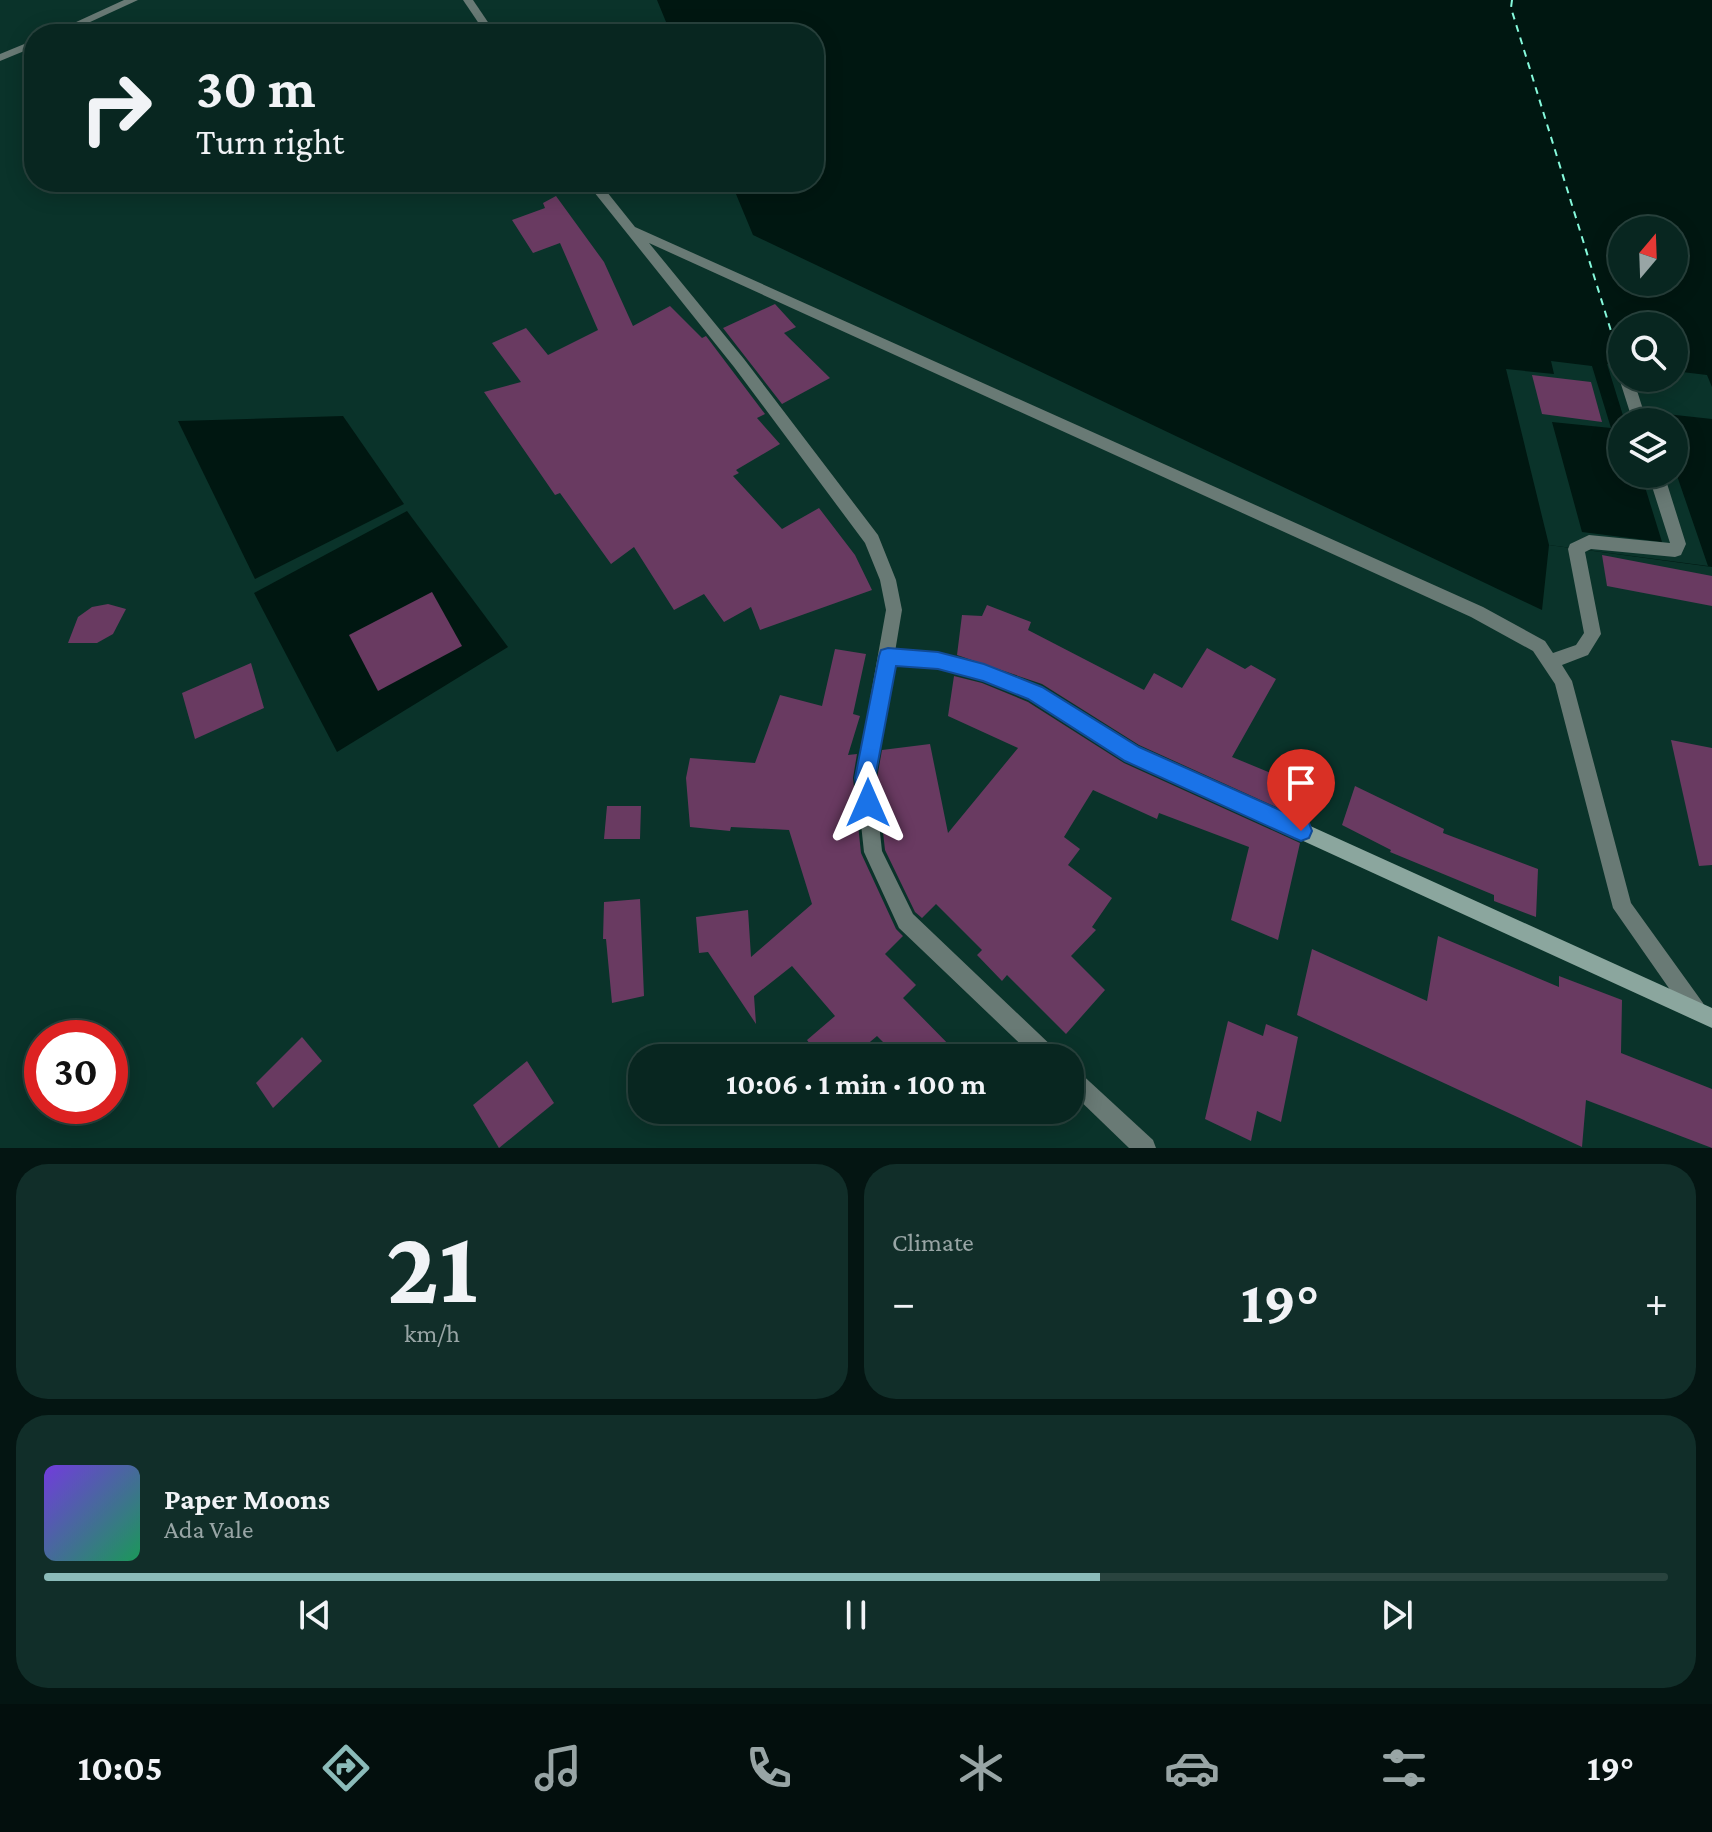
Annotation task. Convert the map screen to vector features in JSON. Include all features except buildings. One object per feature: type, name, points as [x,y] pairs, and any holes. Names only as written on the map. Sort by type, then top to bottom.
[{"type":"main road","points":[[888,656],[938,661],[984,673],[1035,693],[1132,754],[1704,1014]]},
{"type":"street","points":[[78,24],[133,0]]},
{"type":"street","points":[[468,0],[484,24]]},
{"type":"street","points":[[0,58],[24,47]]},
{"type":"street","points":[[600,192],[739,363],[872,540],[888,580],[894,610],[865,778],[873,852],[906,921],[1035,1044]]},
{"type":"street","points":[[631,230],[1477,612],[1539,646],[1563,681],[1623,908],[1704,1014]]},
{"type":"street","points":[[1550,662],[1582,650],[1593,634],[1576,549],[1589,542],[1675,550],[1678,544],[1660,488]]},
{"type":"street","points":[[1084,1090],[1145,1148]]},
{"type":"water","points":[[657,0],[1712,0],[1712,567],[1549,545],[1542,610],[753,235],[735,192],[824,192],[824,24],[667,24]]},
{"type":"water","points":[[343,416],[404,504],[255,579],[178,421]]},
{"type":"water","points":[[407,511],[508,647],[337,752],[254,593]]},
{"type":"pier","points":[[1551,361],[1592,366],[1608,418],[1608,428],[1552,422],[1582,532],[1662,542],[1645,488],[1681,488],[1708,566],[1549,545],[1506,369],[1554,374]]},
{"type":"pier","points":[[1688,373],[1707,375],[1712,387],[1712,419],[1688,416],[1688,408],[1621,408],[1616,392],[1688,392]]},
{"type":"ferry route","points":[[1512,0],[1511,8],[1608,321]]},
{"type":"route","points":[[868,803],[865,778],[888,656],[938,661],[984,673],[1035,693],[1132,754],[1301,831]]}]
